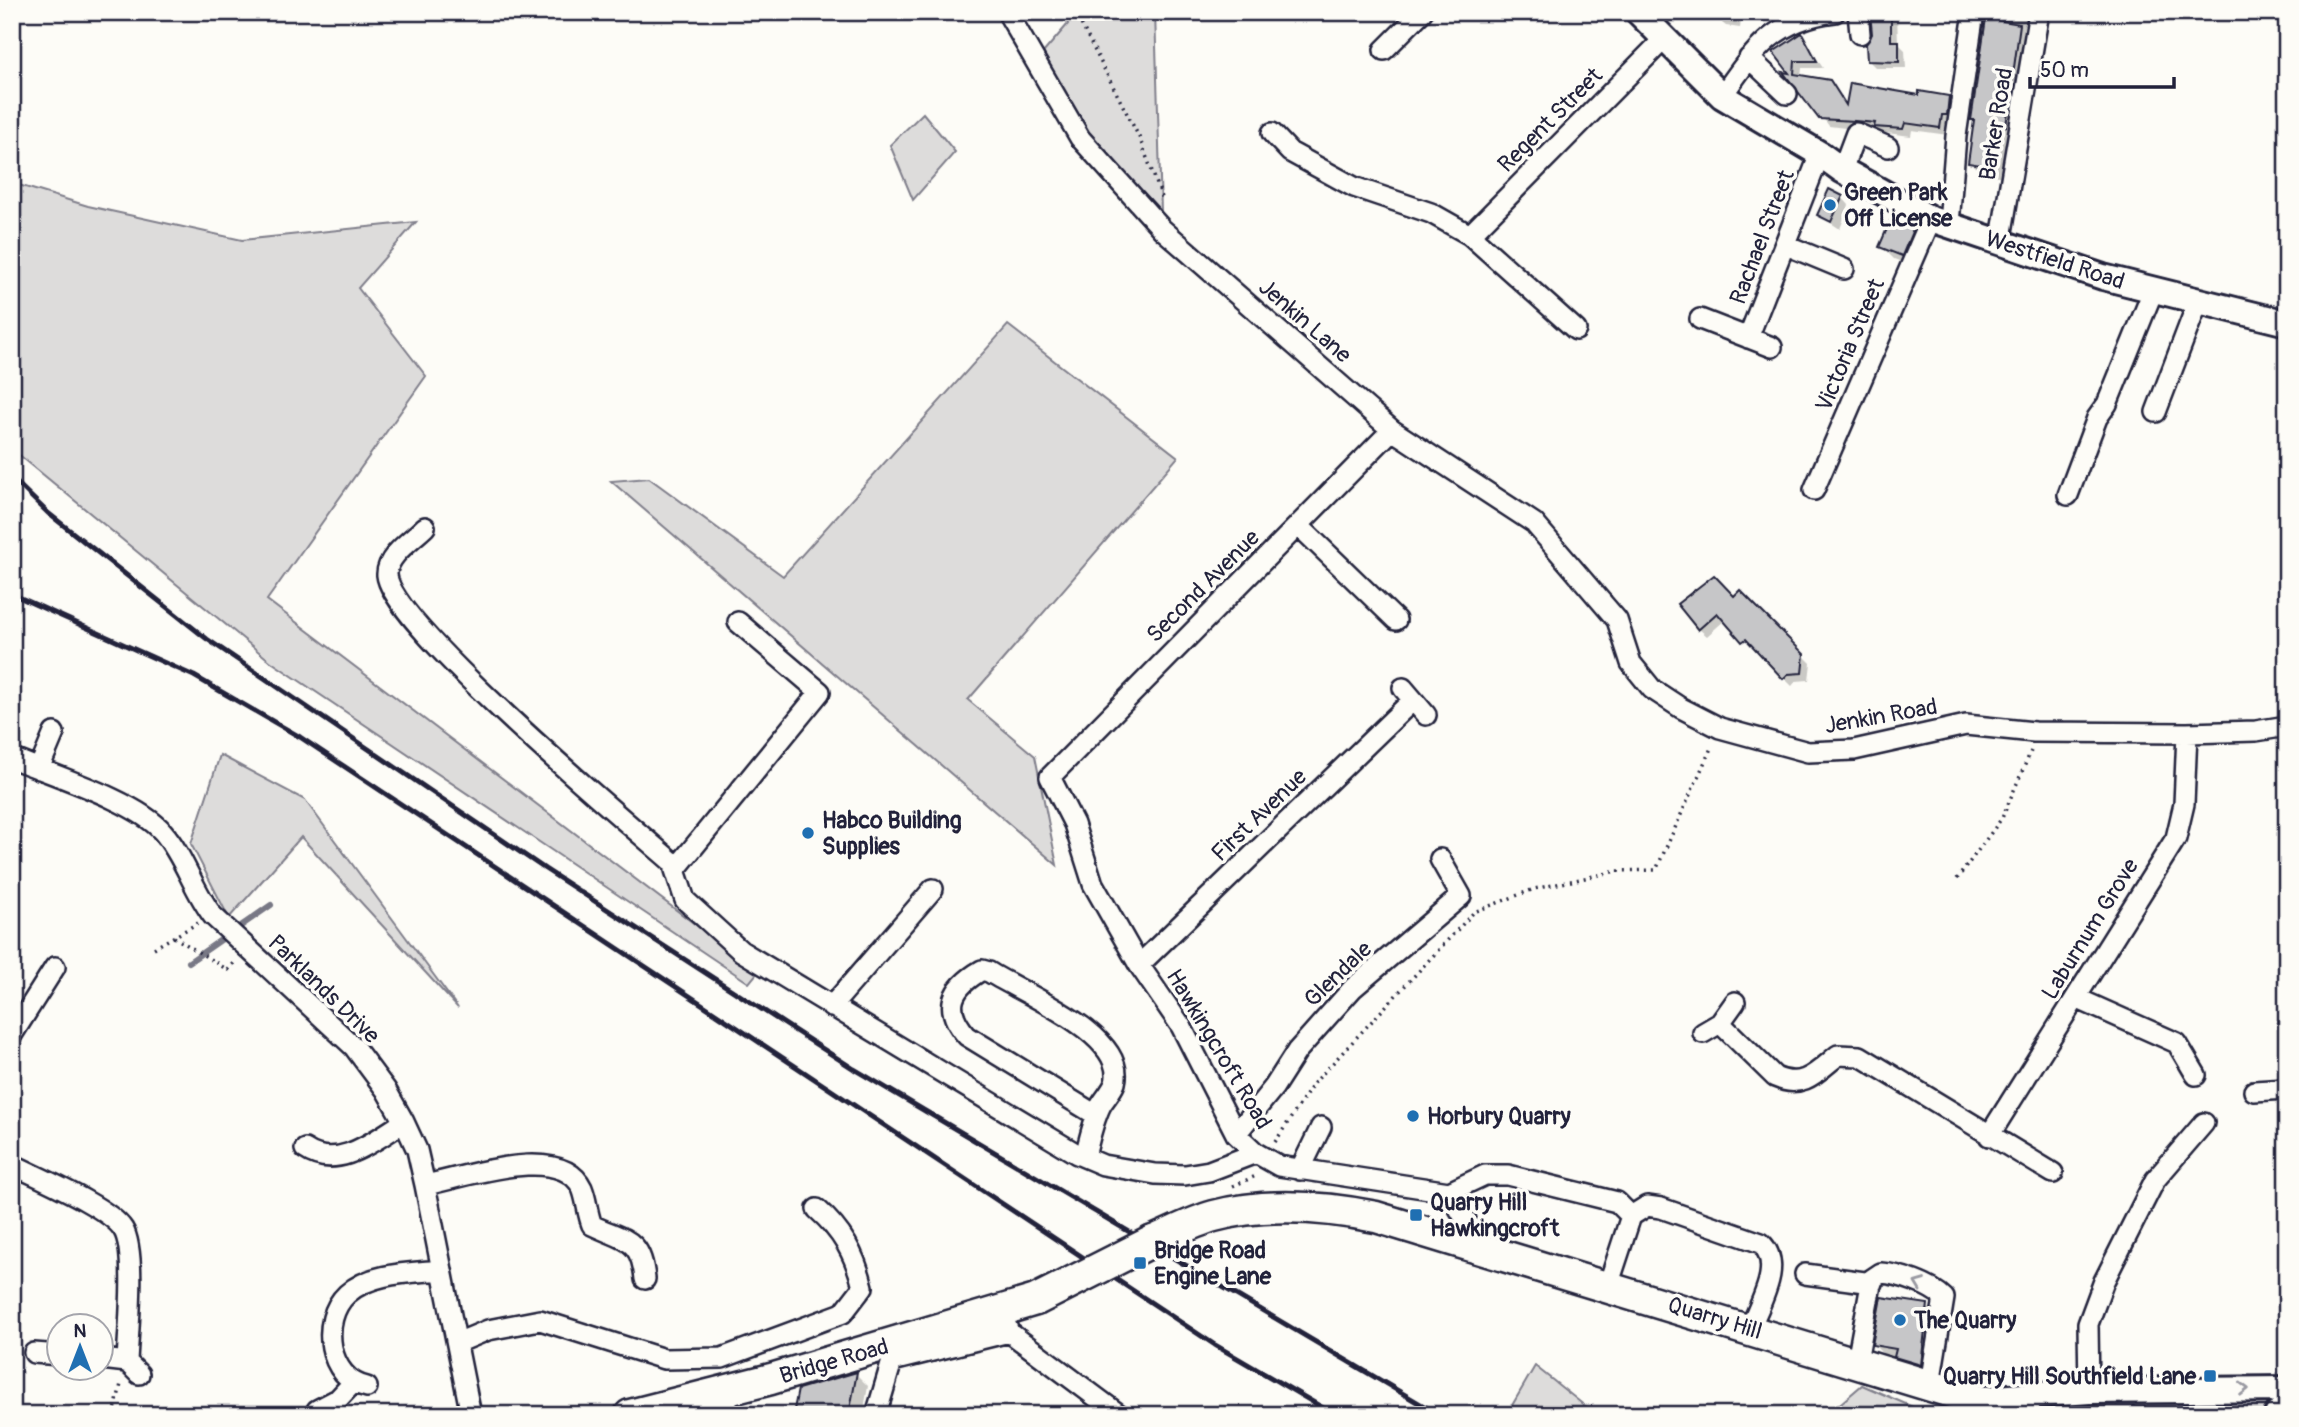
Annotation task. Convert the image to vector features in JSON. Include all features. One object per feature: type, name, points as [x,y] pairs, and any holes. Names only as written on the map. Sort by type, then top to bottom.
[{"type":"highway","name":"Quarry Hill","points":[[1035,1300],[1153,1241],[1213,1216],[1267,1208],[1325,1206],[1376,1217],[1980,1400]]},
{"type":"highway","name":"Bridge Road","points":[[630,1415],[727,1402],[1005,1322],[1035,1300]]},
{"type":"highway","points":[[1980,1400],[2026,1415]]},
{"type":"main road","name":"Westfield Road","points":[[1638,12],[1722,96],[1842,170],[1940,222],[2000,244],[2153,291],[2287,323]]},
{"type":"main road","name":"Quarry Hill","points":[[1980,1400],[2089,1391],[2287,1389]]},
{"type":"main road","points":[[2277,1415],[2287,1403]]},
{"type":"street","name":"Jenkin Lane","points":[[1007,12],[1080,138],[1162,229],[1392,430],[1534,523],[1617,621]]},
{"type":"street","points":[[1384,50],[1422,12]]},
{"type":"street","points":[[1722,96],[1761,42],[1802,19],[1835,12]]},
{"type":"street","points":[[1858,12],[1860,34]]},
{"type":"street","name":"Victoria Street","points":[[1814,490],[1940,222],[1974,12]]},
{"type":"street","name":"Barker Road","points":[[2000,244],[2039,12]]},
{"type":"street","name":"Regent Street","points":[[1470,235],[1664,39]]},
{"type":"street","points":[[1749,58],[1787,94]]},
{"type":"street","points":[[1272,134],[1290,152],[1354,187],[1431,213],[1470,235],[1576,330]]},
{"type":"street","points":[[1842,170],[1856,134],[1888,147]]},
{"type":"street","name":"Rachael Street","points":[[1748,338],[1820,154]]},
{"type":"street","points":[[1786,245],[1844,269]]},
{"type":"street","points":[[2068,495],[2097,418],[2107,404],[2153,291]]},
{"type":"street","points":[[2156,412],[2198,302]]},
{"type":"street","name":"Rachael Street","points":[[1700,319],[1772,347]]},
{"type":"street","name":"Second Avenue","points":[[1050,777],[1392,430]]},
{"type":"street","points":[[1298,525],[1396,620]]},
{"type":"street","points":[[425,527],[388,566],[390,586],[398,601],[419,628],[481,691],[678,867]]},
{"type":"street","name":"Jenkin Road","points":[[1617,621],[1631,663],[1652,689],[1720,728],[1808,752],[1854,750],[1966,724],[2034,732],[2188,733],[2256,731],[2287,726]]},
{"type":"street","points":[[738,622],[820,692],[675,870],[685,900],[707,923],[741,951],[1001,1111],[1103,1165],[1155,1174],[1185,1175],[1260,1156]]},
{"type":"street","name":"First Avenue","points":[[1139,965],[1414,701]]},
{"type":"street","points":[[39,769],[54,733]]},
{"type":"street","name":"Laburnum Grove","points":[[1989,1136],[2176,838],[2184,804],[2188,733]]},
{"type":"street","name":"Parklands Drive","points":[[12,758],[135,811],[162,830],[176,849],[198,896],[212,916],[354,1047],[386,1090],[416,1150],[471,1415]]},
{"type":"street","name":"Hawkingcroft Road","points":[[1050,777],[1073,824],[1093,884],[1139,965],[1181,1026],[1237,1134],[1260,1156],[1279,1166],[1449,1192]]},
{"type":"street","name":"Glendale","points":[[1237,1134],[1274,1087],[1297,1051],[1353,988],[1461,896],[1440,859]]},
{"type":"street","points":[[831,1007],[933,890]]},
{"type":"street","points":[[12,1035],[55,967]]},
{"type":"street","points":[[1085,1157],[1096,1115],[1114,1085],[1116,1069],[1108,1051],[1094,1034],[989,972],[982,970],[961,986],[951,1007],[955,1023],[967,1036],[1096,1115]]},
{"type":"street","points":[[2076,998],[2177,1044],[2196,1075]]},
{"type":"street","points":[[1735,1002],[1712,1028],[1775,1077],[1785,1082],[1807,1081],[1838,1055],[1860,1056],[2053,1173]]},
{"type":"street","points":[[2254,1091],[2287,1089]]},
{"type":"street","points":[[305,1149],[314,1155],[341,1156],[404,1122]]},
{"type":"street","points":[[2089,1391],[2088,1324],[2104,1281],[2155,1180],[2204,1123]]},
{"type":"street","points":[[1300,1170],[1321,1127]]},
{"type":"street","points":[[425,1185],[531,1163],[559,1168],[582,1187],[592,1225],[637,1247],[643,1257],[645,1279]]},
{"type":"street","points":[[12,1164],[89,1204],[122,1227],[131,1252],[133,1368],[116,1363]]},
{"type":"street","points":[[1468,1245],[1466,1220],[1449,1192],[1485,1175],[1508,1175],[1618,1202],[1631,1216]]},
{"type":"street","points":[[1608,1286],[1631,1216],[1647,1206],[1661,1208],[1761,1243],[1769,1251],[1773,1265],[1750,1329]]},
{"type":"street","points":[[457,1343],[488,1330],[540,1320],[664,1359],[722,1358],[843,1313],[863,1287],[850,1247],[832,1222],[817,1209]]},
{"type":"street","points":[[317,1410],[359,1385],[341,1371],[331,1339],[331,1323],[346,1294],[377,1279],[442,1270]]},
{"type":"street","points":[[1805,1274],[1871,1283]]},
{"type":"street","points":[[1857,1362],[1871,1283],[1875,1275],[1890,1274],[1938,1292],[1944,1298],[1930,1384]]},
{"type":"street","points":[[876,1415],[892,1362],[1005,1322],[1120,1415]]},
{"type":"street","points":[[34,1353],[46,1354]]},
{"type":"path","points":[[1075,12],[1139,137],[1166,208]]},
{"type":"path","points":[[1260,1156],[1314,1083],[1474,912],[1546,887],[1618,871],[1656,870],[1720,728]]},
{"type":"path","points":[[1957,879],[2002,818],[2040,730]]},
{"type":"path","points":[[155,948],[212,916]]},
{"type":"path","points":[[174,937],[228,970],[248,951]]},
{"type":"path","points":[[114,1415],[133,1368]]},
{"type":"shaded area","points":[[1062,12],[1155,12],[1161,211],[1088,136],[1043,53],[1068,24]]},
{"type":"shaded area","points":[[923,113],[955,152],[913,200],[890,145]]},
{"type":"shaded area","points":[[12,183],[88,206],[242,240],[416,222],[358,288],[426,376],[267,600],[758,972],[749,983],[270,661],[12,449]]},
{"type":"shaded area","points":[[1008,325],[1178,457],[968,700],[1035,756],[1057,865],[611,481],[649,478],[783,576]]},
{"type":"shaded area","points":[[220,755],[305,800],[458,1008],[301,837],[229,918],[191,844]]},
{"type":"shaded area","points":[[1535,1366],[1585,1406],[1602,1415],[1507,1414]]},
{"type":"shaded area","points":[[1862,1385],[1931,1415],[1827,1415]]},
{"type":"shaded area","points":[[2287,1389],[2287,1415],[2026,1415],[1980,1400]]},
{"type":"building","points":[[1870,12],[1891,12],[1891,41],[1899,41],[1899,62],[1867,61],[1866,44],[1872,34]]},
{"type":"building","points":[[1986,18],[2020,24],[2006,126],[1999,125],[1994,167],[1968,163],[1974,120],[1971,120]]},
{"type":"building","points":[[1802,33],[1817,61],[1795,61],[1794,74],[1830,80],[1846,105],[1850,83],[1919,95],[1919,91],[1949,96],[1947,115],[1942,115],[1940,128],[1905,123],[1903,129],[1874,127],[1875,123],[1819,119],[1783,72],[1789,73],[1773,52]]},
{"type":"building","name":"Green Park Off License","points":[[1829,189],[1843,196],[1831,222],[1817,215]]},
{"type":"building","points":[[1892,217],[1914,227],[1902,256],[1879,247]]},
{"type":"building","points":[[1714,575],[1734,596],[1740,590],[1804,654],[1802,673],[1788,674],[1783,679],[1746,639],[1742,642],[1717,613],[1698,630],[1677,604]]},
{"type":"building","name":"The Quarry","points":[[1881,1297],[1928,1304],[1921,1365],[1894,1357],[1896,1349],[1872,1345]]},
{"type":"building","points":[[857,1372],[849,1415],[793,1415],[798,1389]]},
{"type":"waterway","points":[[189,962],[271,905]]},
{"type":"railway","points":[[12,478],[48,513],[207,639],[545,869],[854,1069],[1439,1415]]},
{"type":"railway","points":[[12,594],[194,676],[300,737],[1215,1345],[1335,1415]]},
{"type":"place","name":"Green Park Off License","points":[[1830,205]]},
{"type":"place","name":"Habco Building Supplies","points":[[808,833]]},
{"type":"place","name":"Horbury Quarry","points":[[1413,1116]]},
{"type":"place","name":"Quarry Hill Hawkingcroft","points":[[1416,1215]]},
{"type":"place","name":"Bridge Road Engine Lane","points":[[1140,1263]]},
{"type":"place","name":"The Quarry","points":[[1900,1320]]},
{"type":"place","name":"Quarry Hill Southfield Lane","points":[[2210,1376]]}]
